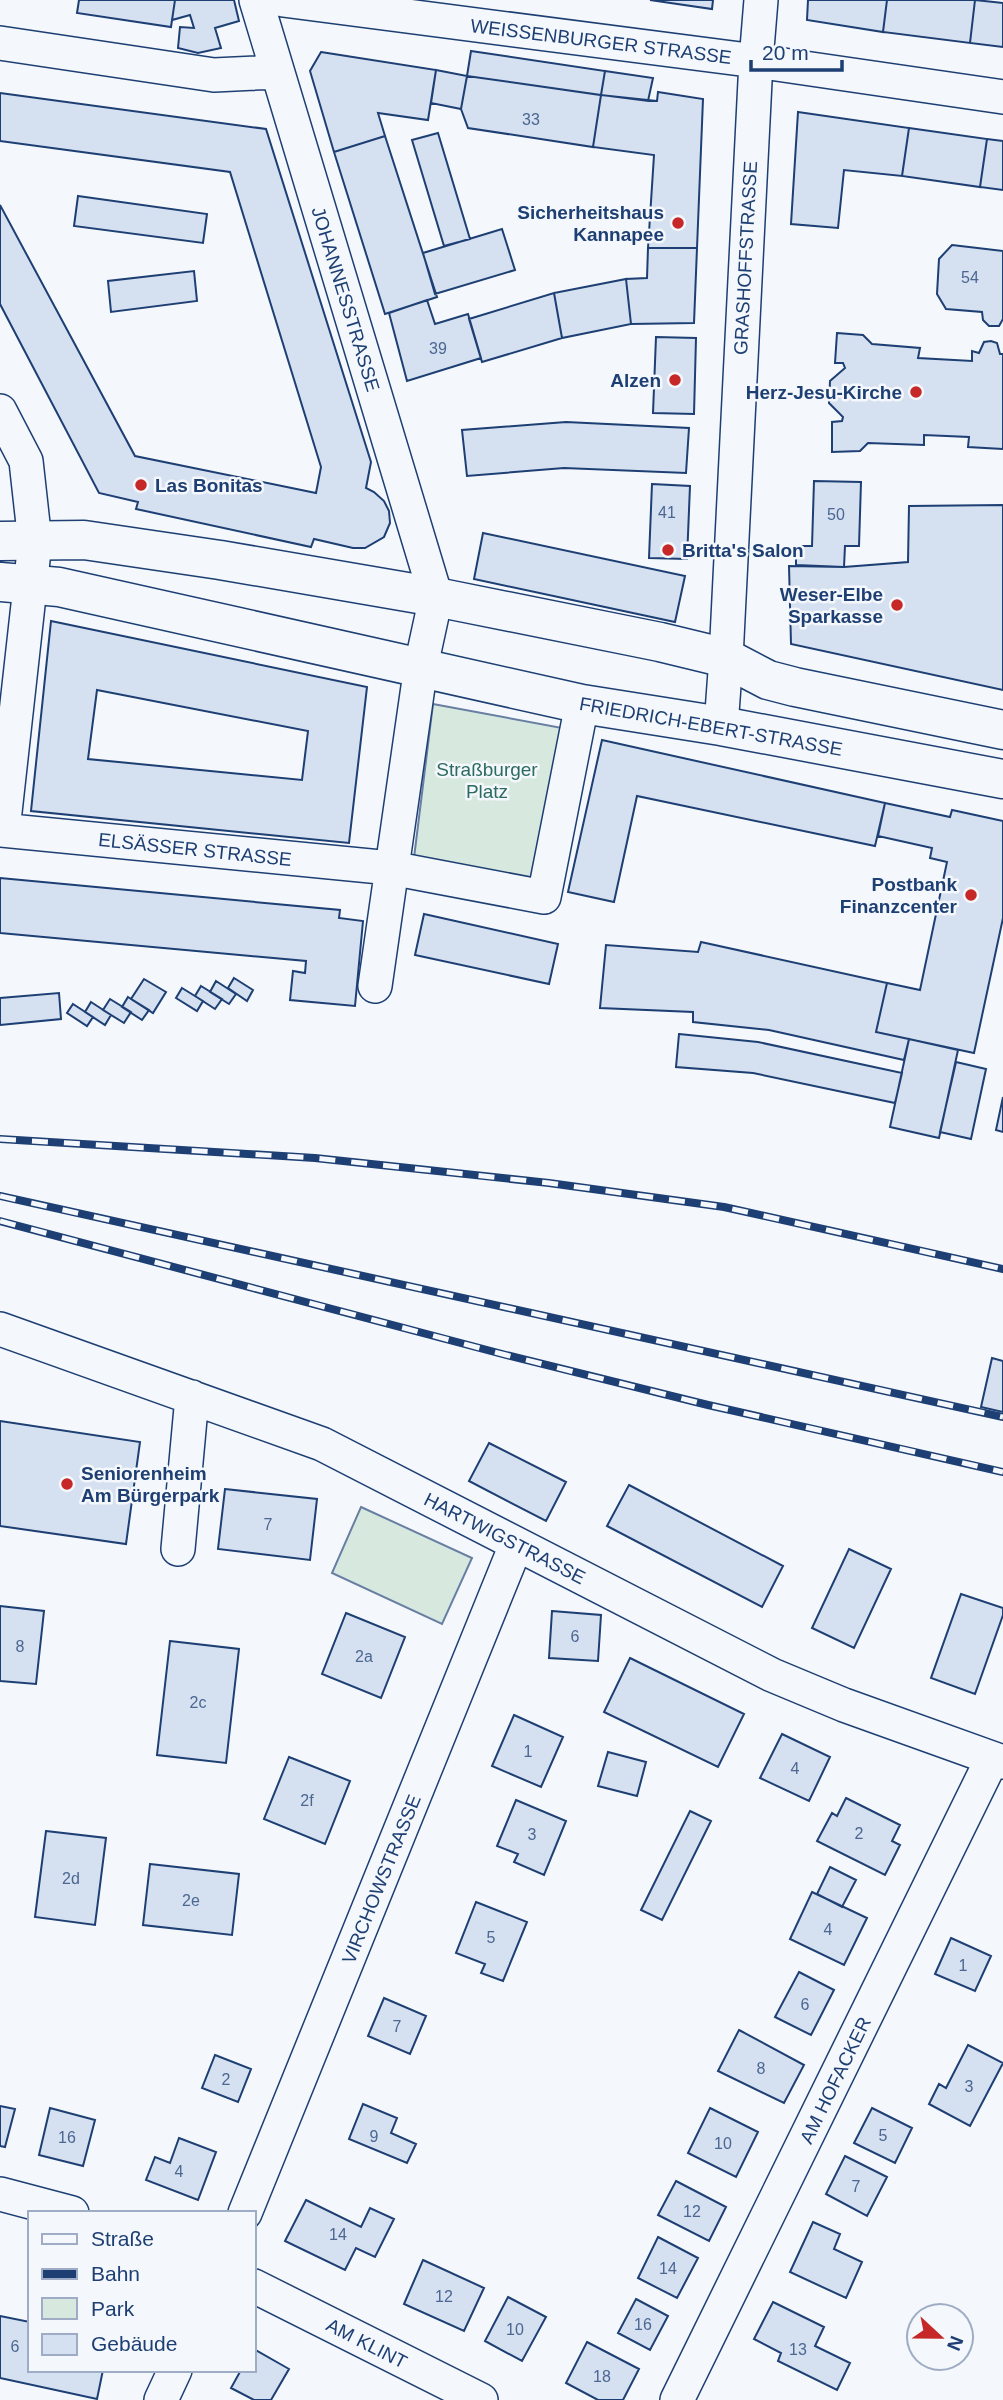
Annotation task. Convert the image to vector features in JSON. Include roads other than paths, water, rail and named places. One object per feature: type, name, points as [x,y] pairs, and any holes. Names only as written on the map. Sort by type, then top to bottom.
[{"type":"main road","points":[[17,541],[84,540],[436,597],[660,642],[726,658],[768,680],[795,687],[986,726]]},
{"type":"main road","name":"FRIEDRICH-EBERT-STRASSE","points":[[15,583],[59,587],[582,704],[721,726],[1003,779]]},
{"type":"street","name":"JOHANNESSTRASSE","points":[[256,0],[436,597]]},
{"type":"street","name":"WEISSENBURGER STRASSE","points":[[283,0],[457,11],[756,61],[1003,96]]},
{"type":"street","name":"GRASHOFFSTRASSE","points":[[721,726],[761,0]]},
{"type":"street","points":[[0,43],[214,75],[277,72]]},
{"type":"street","points":[[0,411],[26,461],[17,541],[1,830]]},
{"type":"street","points":[[375,986],[421,666],[436,597]]},
{"type":"street","points":[[391,868],[544,897],[582,704]]},
{"type":"street","points":[[986,726],[1003,748]]},
{"type":"street","name":"ELSÄSSER STRASSE","points":[[1,830],[391,868]]},
{"type":"street","name":"HARTWIGSTRASSE","points":[[0,1329],[322,1444],[772,1675],[844,1705],[997,1761]]},
{"type":"street","points":[[178,1549],[191,1397]]},
{"type":"street","name":"VIRCHOWSTRASSE","points":[[246,2211],[516,1545]]},
{"type":"street","name":"AM HOFACKER","points":[[677,2400],[997,1761]]},
{"type":"street","points":[[0,2194],[64,2211]]},
{"type":"street","name":"AM KLINT","points":[[256,2287],[481,2400]]},
{"type":"street","points":[[161,2400],[174,2372]]},
{"type":"railway","points":[[0,1139],[315,1158],[549,1183],[724,1207],[1003,1269]]},
{"type":"railway","points":[[0,1196],[1003,1417]]},
{"type":"railway","points":[[0,1221],[506,1355],[708,1405],[1003,1472]]},
{"type":"place","name":"Sicherheitshaus Kannapee","points":[[678,223]]},
{"type":"place","name":"Alzen","points":[[675,380]]},
{"type":"place","name":"Herz-Jesu-Kirche","points":[[916,392]]},
{"type":"place","name":"Las Bonitas","points":[[141,485]]},
{"type":"place","name":"Britta's Salon","points":[[668,550]]},
{"type":"place","name":"Weser-Elbe Sparkasse","points":[[897,605]]},
{"type":"place","name":"Postbank Finanzcenter","points":[[971,895]]},
{"type":"place","name":"Seniorenheim Am Bürgerpark","points":[[67,1484]]},
{"type":"park label","name":"Straßburger Platz","points":[[487,780]]}]
